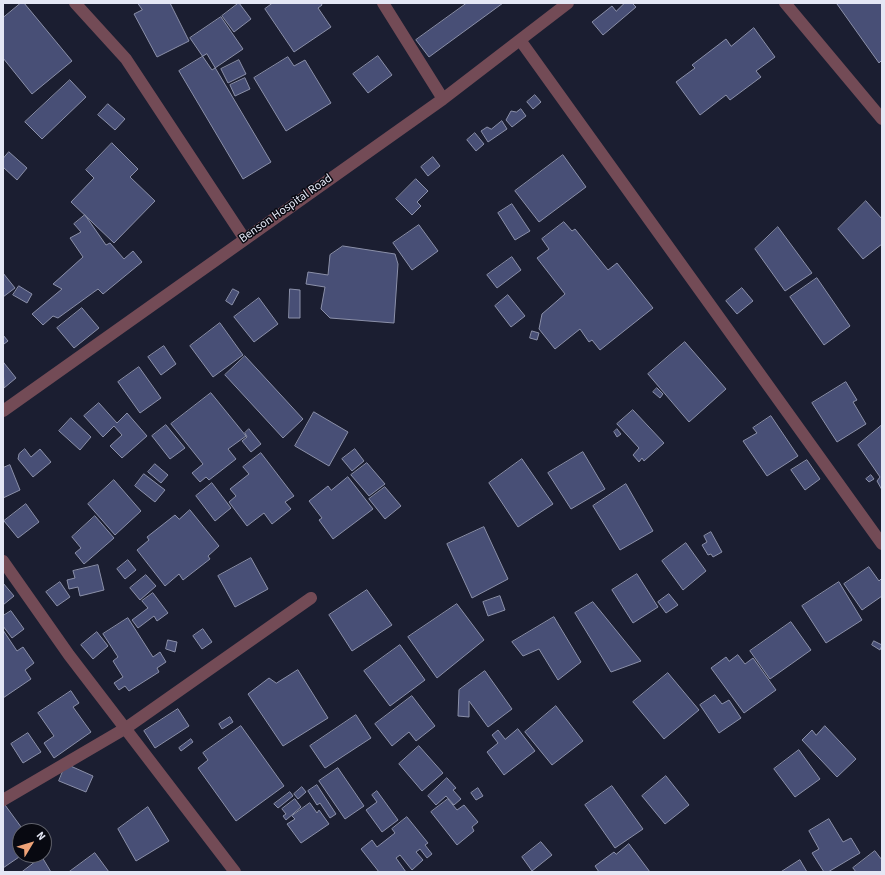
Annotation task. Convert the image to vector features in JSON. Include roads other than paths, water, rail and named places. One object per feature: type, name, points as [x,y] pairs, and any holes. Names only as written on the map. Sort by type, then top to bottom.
[{"type":"street","points":[[75,3],[126,59],[244,238]]},
{"type":"street","points":[[383,3],[443,99]]},
{"type":"street","name":"Benson Hospital Road","points":[[3,411],[244,238],[443,99],[568,3]]},
{"type":"street","points":[[784,3],[882,119]]},
{"type":"street","points":[[520,40],[882,544]]},
{"type":"street","points":[[3,561],[69,655],[235,872]]},
{"type":"street","points":[[3,800],[126,728],[311,598]]}]
